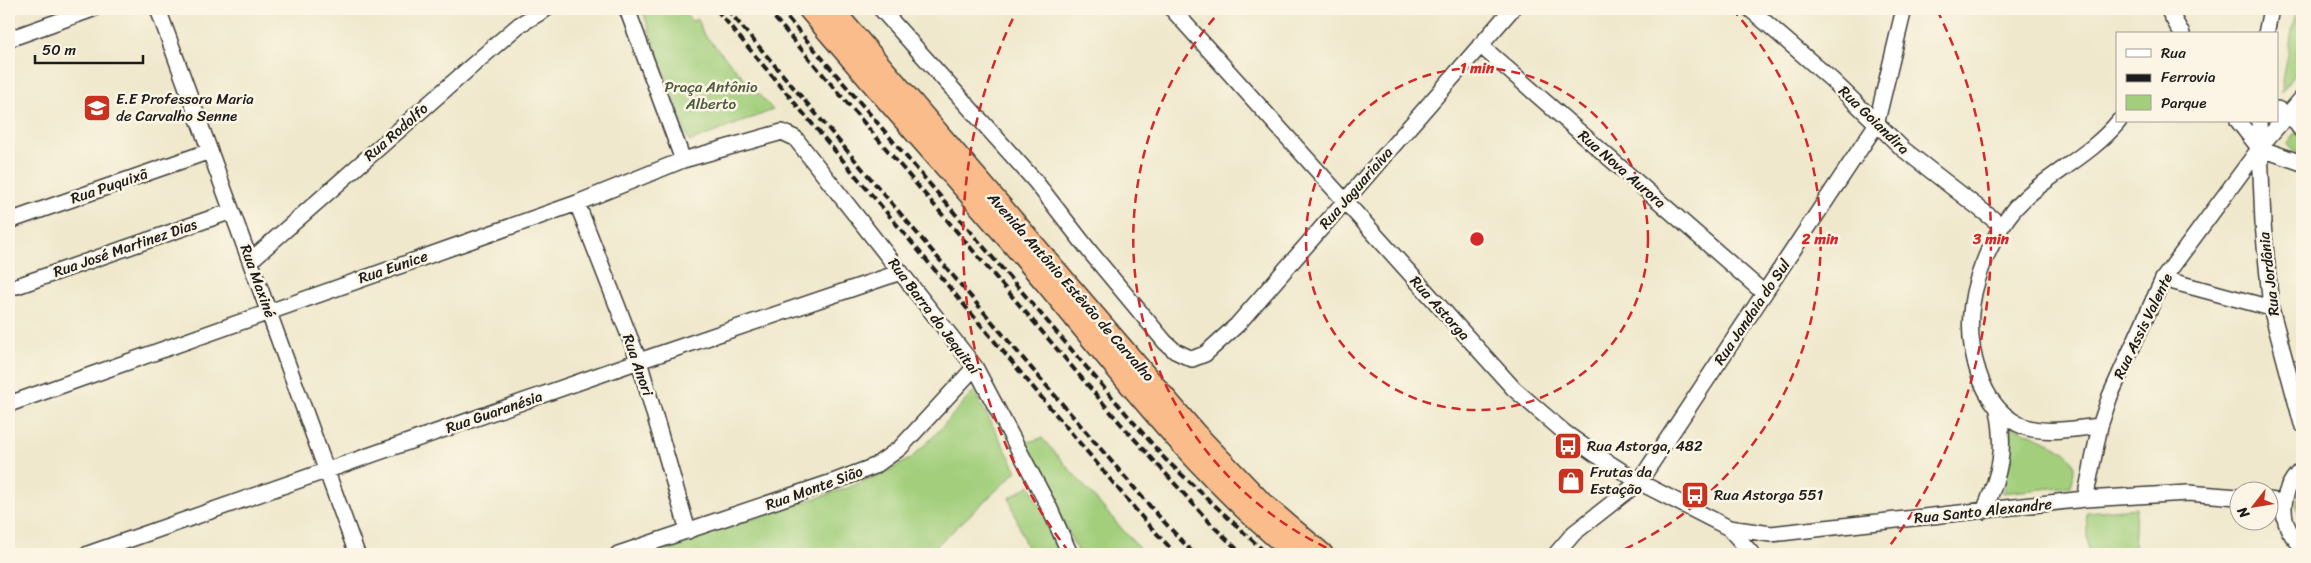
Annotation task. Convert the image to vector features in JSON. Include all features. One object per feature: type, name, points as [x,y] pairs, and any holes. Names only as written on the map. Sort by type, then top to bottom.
[{"type":"highway","name":"Avenida Antônio Estêvão de Carvalho","points":[[808,9],[978,203],[1155,413],[1259,524],[1296,554]]},
{"type":"highway","name":"Avenida Antônio Estêvão de Carvalho","points":[[832,9],[1196,432],[1262,502],[1322,554]]},
{"type":"street","points":[[9,39],[93,9]]},
{"type":"street","name":"Rua Maxiné","points":[[158,9],[357,554]]},
{"type":"street","name":"Rua Rodolfo","points":[[250,261],[490,50],[520,25],[546,9]]},
{"type":"street","points":[[627,9],[683,160]]},
{"type":"street","name":"Rua Jaguariaiva","points":[[880,9],[1034,181],[1091,253],[1166,342],[1175,351],[1192,359],[1205,354],[1237,325],[1512,9]]},
{"type":"street","name":"Rua Astorga","points":[[1173,9],[1514,389],[1564,432],[1640,482],[1729,528],[1752,554]]},
{"type":"street","name":"Rua Goiandira","points":[[1750,9],[1832,80],[1876,125],[1922,166],[2002,226]]},
{"type":"street","name":"Rua Jandaia do Sul","points":[[1556,554],[1574,533],[1640,482],[1876,125],[1904,9]]},
{"type":"street","points":[[2168,9],[2179,32]]},
{"type":"street","points":[[2266,32],[2271,9]]},
{"type":"street","name":"Rua Nova Aurora","points":[[1480,45],[1764,293]]},
{"type":"street","name":"Rua Assis Valente","points":[[2283,112],[2302,98]]},
{"type":"street","points":[[2283,112],[2302,131]]},
{"type":"street","points":[[2100,426],[2064,430],[2034,429],[2018,424],[1998,410],[1980,382],[1972,338],[1971,305],[1978,275],[2002,226],[2015,208],[2068,166],[2095,148],[2118,122]]},
{"type":"street","points":[[2239,122],[2259,148],[2302,163]]},
{"type":"street","name":"Rua Jordânia","points":[[2259,122],[2263,224],[2271,308],[2302,424]]},
{"type":"street","name":"Rua Assis Valente","points":[[2085,499],[2100,426],[2110,396],[2163,279],[2276,122]]},
{"type":"street","name":"Rua Eunice","points":[[9,404],[577,203],[683,160],[777,132]]},
{"type":"street","name":"Rua Barra do Jequitaí","points":[[777,132],[788,134],[795,138],[975,367],[1049,507],[1070,554]]},
{"type":"street","name":"Rua Puquixã","points":[[9,221],[210,151]]},
{"type":"street","name":"Rua Anori","points":[[577,203],[639,361],[688,531]]},
{"type":"street","name":"Rua José Martinez Dias","points":[[18,286],[232,211]]},
{"type":"street","name":"Rua Guaranésia","points":[[88,554],[639,361],[901,272]]},
{"type":"street","points":[[2163,279],[2271,308]]},
{"type":"street","name":"Rua Monte Sião","points":[[618,554],[875,466],[900,448],[975,367]]},
{"type":"street","points":[[1984,511],[2000,468],[2003,448],[1998,410]]},
{"type":"street","points":[[2278,499],[2302,469]]},
{"type":"street","name":"Rua Santo Alexandre","points":[[1729,528],[1771,534],[2085,499],[2188,493],[2228,496]]},
{"type":"street","points":[[2278,505],[2288,529],[2302,546]]},
{"type":"green space","name":"Praça Antônio Alberto","points":[[642,9],[681,9],[692,21],[698,19],[703,33],[773,110],[689,142]]},
{"type":"green space","points":[[2296,9],[2302,9],[2302,65],[2281,92]]},
{"type":"green space","points":[[2297,132],[2300,135],[2302,156],[2287,145]]},
{"type":"green space","points":[[974,391],[1017,471],[928,554],[646,554],[850,487],[892,469],[911,458],[933,437]]},
{"type":"green space","points":[[2011,426],[2045,440],[2068,455],[2074,466],[2071,486],[2002,493],[2010,461]]},
{"type":"green space","points":[[1042,438],[1144,554],[1079,554],[1025,443]]},
{"type":"green space","points":[[1030,485],[1060,554],[1029,554],[1009,498]]},
{"type":"green space","points":[[2302,487],[2302,526],[2296,505]]},
{"type":"green space","points":[[2136,508],[2134,554],[2088,554],[2086,512]]},
{"type":"green space","points":[[1821,549],[1819,554],[1784,554],[1787,553]]},
{"type":"railway","points":[[716,9],[1146,522],[1176,554]]},
{"type":"railway","points":[[727,9],[1027,363],[1155,512],[1194,554]]},
{"type":"railway","points":[[767,9],[1120,423],[1213,526],[1242,554]]},
{"type":"railway","points":[[780,9],[1165,459],[1267,554]]},
{"type":"place","name":"E.E Professora Maria de Carvalho Senne","points":[[97,108]]},
{"type":"place","name":"Rua Astorga, 482","points":[[1568,446]]},
{"type":"place","name":"Frutas da Estação","points":[[1571,481]]},
{"type":"place","name":"Rua Astorga 551","points":[[1695,495]]}]
